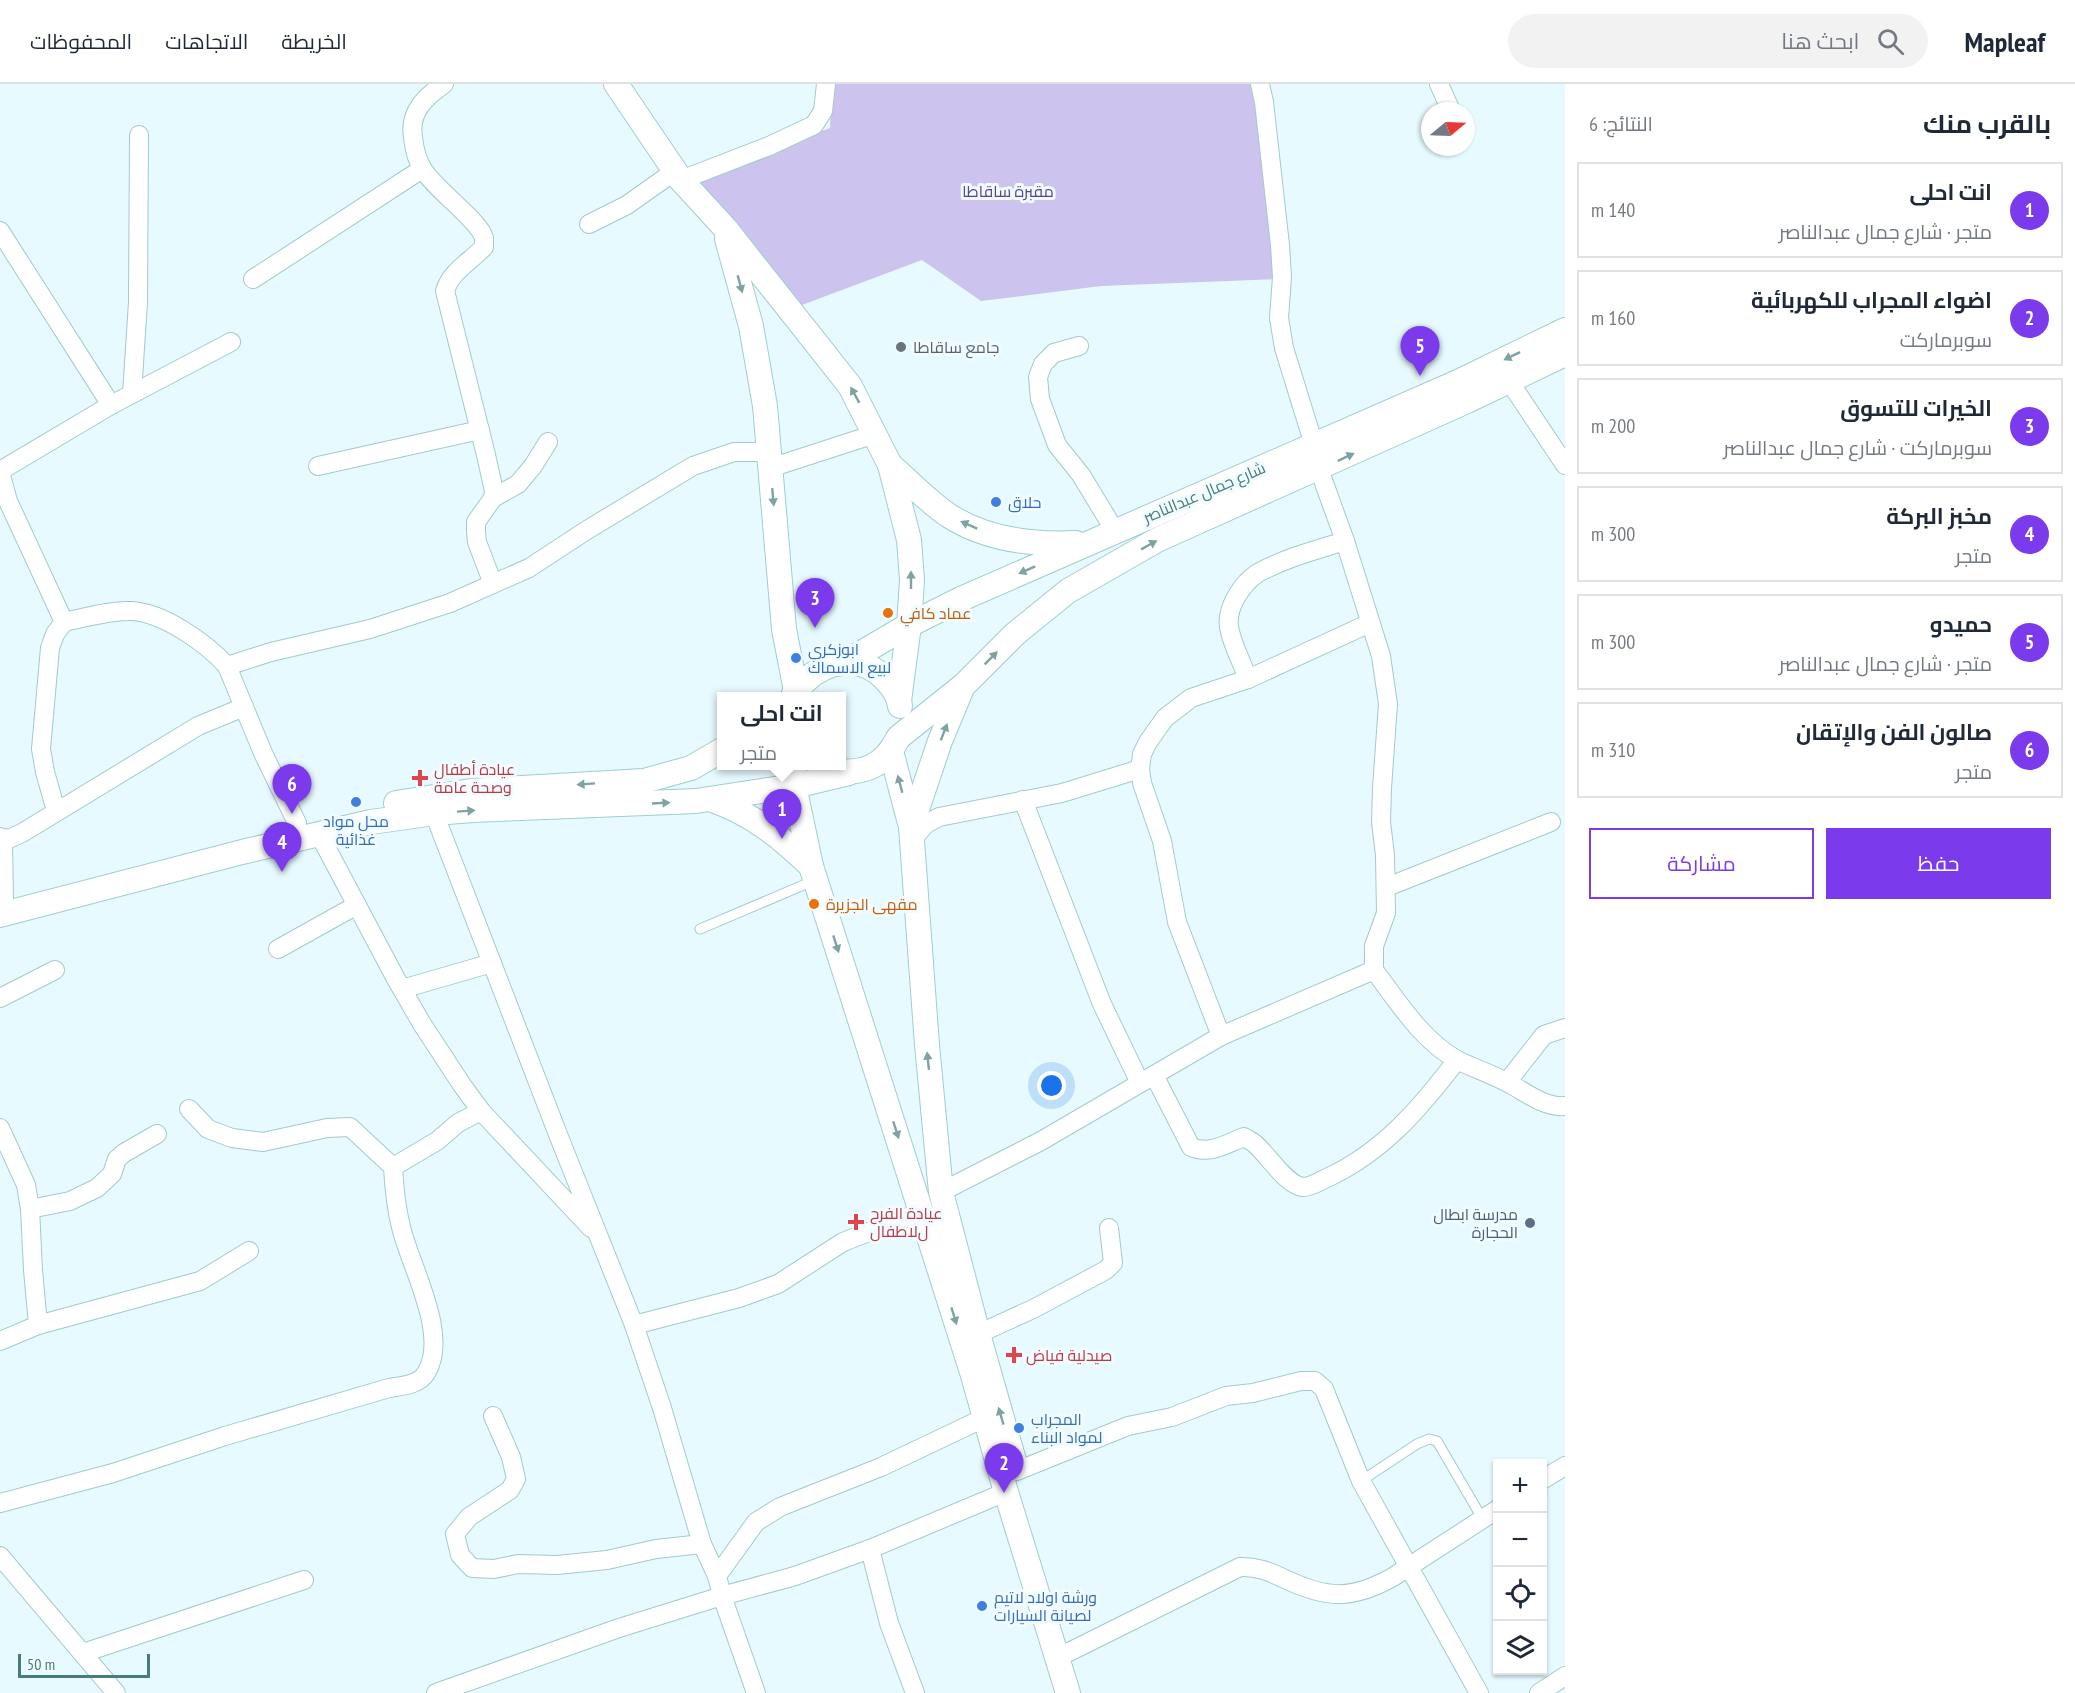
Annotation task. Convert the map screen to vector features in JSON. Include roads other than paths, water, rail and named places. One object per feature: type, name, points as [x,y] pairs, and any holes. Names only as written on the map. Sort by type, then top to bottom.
[{"type":"main road","points":[[616,84],[678,176],[724,228],[850,386],[890,465],[909,540],[912,580],[909,625],[899,700],[902,721],[895,744],[911,834],[941,1192],[978,1334],[1011,1481],[1068,1693]]},
{"type":"main road","points":[[724,228],[751,326],[765,406],[784,629],[794,692]]},
{"type":"main road","name":"شارع جمال عبدالناصر","points":[[796,692],[813,674],[829,665],[846,662],[909,625],[961,599],[1458,382],[1565,330]]},
{"type":"main road","name":"شارع جمال عبدالناصر","points":[[2,907],[371,822],[435,813],[710,799],[794,776],[849,773],[872,766],[964,685],[1015,634],[1068,591],[1157,540],[1318,469],[1565,354]]},
{"type":"main road","points":[[890,465],[944,512],[972,527],[1006,539],[1047,544],[1088,543]]},
{"type":"main road","points":[[846,662],[864,665],[879,673],[891,685],[899,700]]},
{"type":"main road","points":[[911,834],[944,733],[964,685]]},
{"type":"main road","points":[[2,907],[297,822],[471,791],[644,781],[691,768],[717,753]]},
{"type":"main road","points":[[832,770],[849,773]]},
{"type":"main road","points":[[794,776],[813,873],[984,1418],[1011,1481],[1084,1693]]},
{"type":"main road","points":[[710,799],[757,820],[813,873]]},
{"type":"street","points":[[444,84],[430,93],[419,105],[411,126],[415,150],[422,169],[479,229],[484,238],[484,247],[448,280],[445,291],[494,490],[493,498]]},
{"type":"street","points":[[589,224],[678,176],[769,146],[814,125],[823,111],[826,84]]},
{"type":"street","points":[[1260,84],[1280,245],[1282,277],[1279,318],[1282,338],[1314,445],[1318,469],[1345,541],[1381,656],[1388,704],[1381,822],[1387,887],[1386,913],[1374,946],[1374,970],[1418,1029],[1457,1060],[1507,1082],[1545,1103],[1556,1107],[1565,1106]]},
{"type":"street","points":[[1439,84],[1446,102]]},
{"type":"street","points":[[132,394],[138,302],[139,135]]},
{"type":"street","points":[[253,279],[422,169]]},
{"type":"street","points":[[0,231],[111,405]]},
{"type":"street","points":[[63,622],[4,502],[0,472],[111,405],[231,342]]},
{"type":"street","points":[[1079,346],[1054,353],[1043,364],[1038,376],[1040,399],[1057,445],[1082,475],[1115,531]]},
{"type":"street","points":[[1509,381],[1565,465]]},
{"type":"street","points":[[318,466],[480,430]]},
{"type":"street","points":[[227,666],[271,652],[370,629],[450,603],[529,568],[693,466],[734,452],[770,460],[875,434]]},
{"type":"street","points":[[494,584],[477,542],[476,522],[493,498],[518,484],[548,442]]},
{"type":"street","points":[[1248,679],[1228,625],[1239,592],[1257,574],[1345,541]]},
{"type":"street","points":[[56,812],[41,749],[50,648],[55,634],[63,622],[107,613],[132,611],[167,622],[217,655],[227,666],[263,753],[297,822]]},
{"type":"street","points":[[1221,1036],[1177,922],[1162,841],[1142,783],[1140,769],[1142,754],[1152,734],[1165,718],[1191,698],[1248,679],[1370,623]]},
{"type":"street","points":[[2,907],[1,838],[11,838],[21,833],[198,726],[244,707]]},
{"type":"street","points":[[911,834],[939,817],[1062,793],[1140,769]]},
{"type":"street","points":[[1023,800],[1102,1004],[1191,1147],[1202,1152],[1219,1148],[1244,1137],[1256,1144],[1294,1184],[1312,1185],[1349,1167],[1383,1144],[1402,1126],[1457,1060]]},
{"type":"street","points":[[435,813],[634,1325],[662,1408],[702,1545],[717,1576],[756,1693]]},
{"type":"street","points":[[1387,887],[1551,822]]},
{"type":"street","points":[[319,834],[422,1024],[481,1111],[599,1237]]},
{"type":"street","points":[[278,949],[357,905]]},
{"type":"street","points":[[402,989],[492,963]]},
{"type":"street","points":[[0,998],[55,970]]},
{"type":"street","points":[[941,1192],[1041,1141],[1221,1036],[1374,970]]},
{"type":"street","points":[[1507,1082],[1544,1035],[1565,1028]]},
{"type":"street","points":[[0,1503],[113,1473],[236,1433],[389,1388],[408,1385],[425,1376],[432,1362],[434,1340],[429,1311],[401,1227],[394,1194],[393,1167],[350,1127],[327,1128],[262,1142],[232,1138],[208,1129],[189,1109]]},
{"type":"street","points":[[393,1167],[437,1140],[458,1122],[481,1111]]},
{"type":"street","points":[[0,1128],[26,1185],[30,1209],[38,1325]]},
{"type":"street","points":[[30,1209],[70,1201],[97,1188],[112,1174],[117,1159],[157,1134]]},
{"type":"street","points":[[634,1325],[739,1298],[778,1284],[843,1242],[921,1212]]},
{"type":"street","points":[[978,1334],[1043,1304],[1106,1270],[1113,1263],[1109,1228]]},
{"type":"street","points":[[0,1341],[38,1325],[200,1281],[249,1251]]},
{"type":"street","points":[[436,1693],[608,1632],[795,1576],[870,1549],[1128,1426],[1172,1417],[1226,1396],[1253,1393],[1301,1381],[1315,1381],[1324,1389],[1361,1481],[1479,1693]]},
{"type":"street","points":[[493,1416],[511,1457],[516,1479],[510,1490],[469,1517],[455,1534],[460,1555],[472,1568],[494,1569],[518,1564],[557,1565],[607,1560],[656,1550],[702,1545]]},
{"type":"street","points":[[717,1576],[756,1522],[765,1515],[880,1467],[984,1418]]},
{"type":"street","points":[[1547,1477],[1565,1466]]},
{"type":"street","points":[[1070,1652],[1240,1567],[1249,1566],[1266,1570],[1314,1592],[1331,1595],[1364,1590],[1378,1585],[1490,1513]]},
{"type":"street","points":[[870,1549],[889,1623],[915,1693]]},
{"type":"street","points":[[0,1556],[116,1693]]},
{"type":"street","points":[[82,1653],[304,1580]]},
{"type":"street","points":[[1539,1693],[1565,1676]]},
{"type":"lane","points":[[700,929],[813,873]]},
{"type":"lane","points":[[1361,1481],[1417,1444],[1429,1439],[1437,1441],[1490,1513]]},
{"type":"place","name":"جامع ساقاطا","points":[[901,347]]},
{"type":"place","name":"حميدو","points":[[1420,376]]},
{"type":"place","name":"حلاق","points":[[996,502]]},
{"type":"place","name":"عماد كافي","points":[[888,613]]},
{"type":"place","name":"الخيرات للتسوق","points":[[815,628]]},
{"type":"place","name":"ابوزكري لبيع اﻻسماك","points":[[796,658]]},
{"type":"place","name":"عيادة أطفال وصحة عامة","points":[[420,778]]},
{"type":"place","name":"محل مواد غذائية","points":[[356,802]]},
{"type":"place","name":"صالون الفن والإتقان","points":[[292,814]]},
{"type":"place","name":"انت احلى","points":[[782,839]]},
{"type":"place","name":"مخبز البركة","points":[[282,872]]},
{"type":"place","name":"مقهى الجزيرة","points":[[814,904]]},
{"type":"place","name":"عيادة الفرح لﻻطفال","points":[[856,1222]]},
{"type":"place","name":"مدرسة ابطال الحجارة","points":[[1530,1223]]},
{"type":"place","name":"صيدلية فياض","points":[[1014,1355]]},
{"type":"place","name":"المجراب لمواد البناء","points":[[1019,1428]]},
{"type":"place","name":"اضواء المجراب للكهربائية","points":[[1004,1493]]},
{"type":"place","name":"ورشة اوﻻد ﻻتيم لصيانة السيارات","points":[[982,1606]]},
{"type":"park label","name":"مقبرة ساقاطا","points":[[1008,191]]}]
